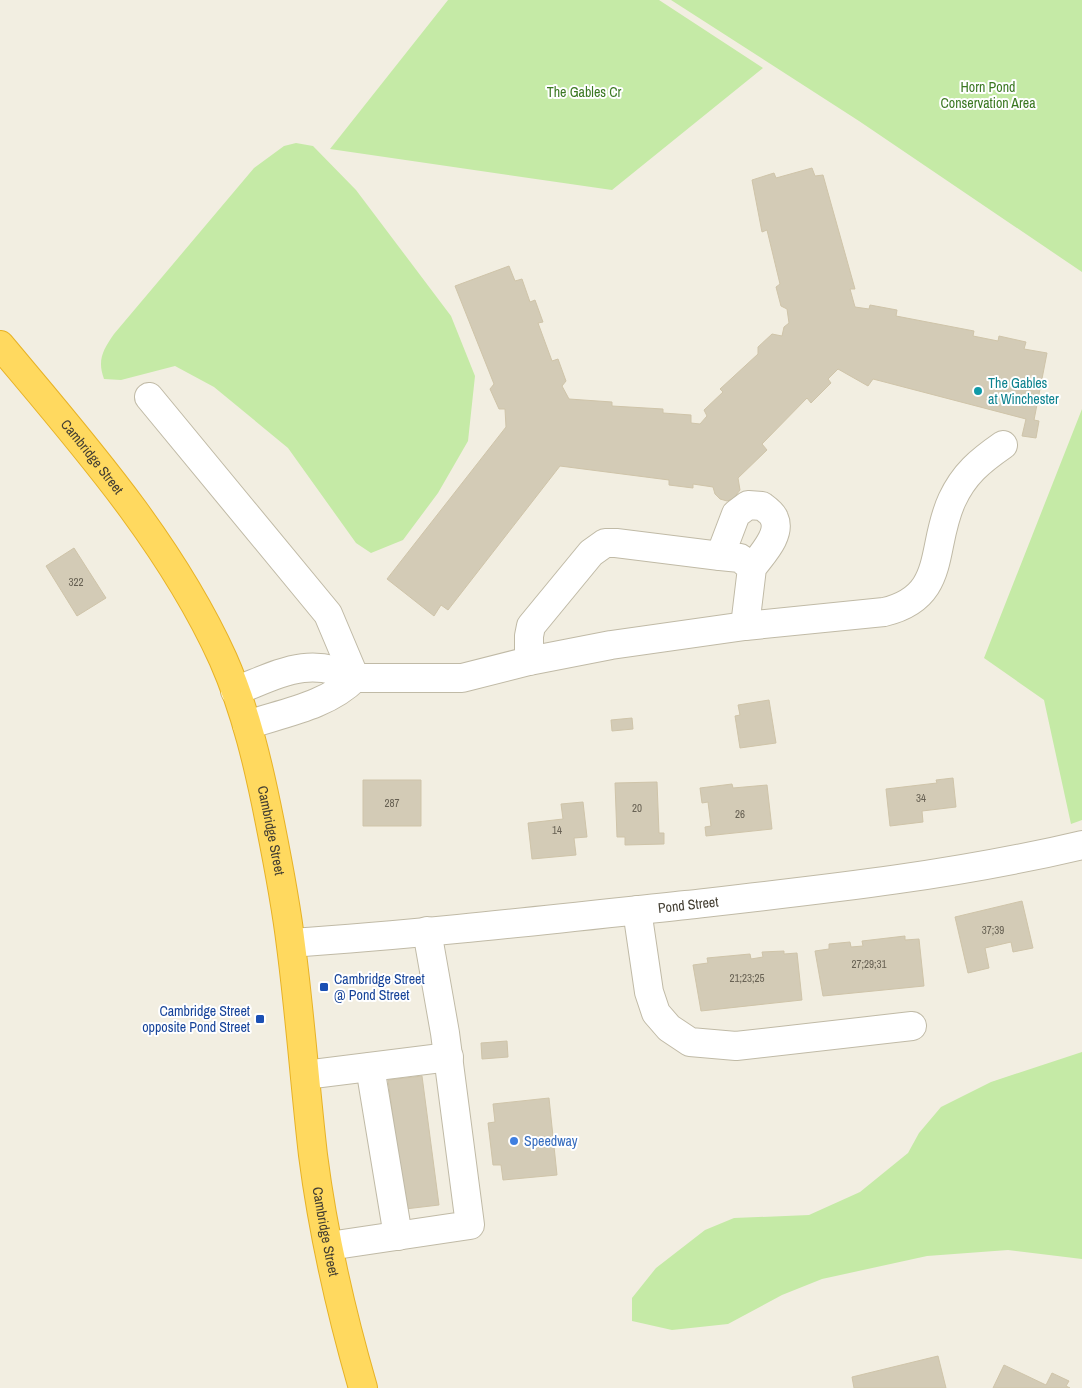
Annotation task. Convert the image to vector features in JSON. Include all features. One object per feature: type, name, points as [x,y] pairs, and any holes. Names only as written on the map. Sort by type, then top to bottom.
[{"type":"highway","name":"Cambridge Street","points":[[0,345],[97,463],[164,552],[210,633],[235,691],[247,725],[267,810],[291,943],[314,1158],[329,1246],[339,1300],[363,1388]]},
{"type":"street","points":[[149,397],[328,614],[355,678]]},
{"type":"street","points":[[235,691],[290,670],[316,666],[335,668],[355,678],[462,678],[529,661],[611,645],[745,626],[884,612],[912,602],[930,582],[951,502],[961,483],[975,465],[1003,445]]},
{"type":"street","points":[[720,556],[736,514],[748,505],[762,506],[774,517],[775,529],[771,542],[752,568],[745,626]]},
{"type":"street","points":[[529,661],[528,636],[534,621],[591,553],[600,545],[611,542],[740,558],[752,568]]},
{"type":"street","points":[[247,725],[328,698],[343,689],[355,678]]},
{"type":"street","name":"Pond Street","points":[[291,943],[637,910],[827,889],[951,872],[1082,845]]},
{"type":"street","points":[[637,910],[649,992],[656,1013],[668,1028],[690,1042],[736,1046],[912,1026]]},
{"type":"street","points":[[329,1246],[470,1225],[448,1057],[427,931]]},
{"type":"street","points":[[304,1076],[448,1057]]},
{"type":"street","points":[[370,1067],[398,1236]]},
{"type":"green space","name":"The Gables Cr","points":[[448,0],[659,0],[763,68],[612,190],[330,149]]},
{"type":"green space","name":"Horn Pond Conservation Area","points":[[671,0],[1082,0],[1082,272],[859,121]]},
{"type":"green space","points":[[296,143],[313,146],[356,190],[451,316],[475,376],[468,441],[438,493],[403,540],[371,553],[356,543],[288,448],[214,387],[175,366],[121,380],[104,379],[102,372],[102,355],[114,334],[254,168],[284,146]]},
{"type":"green space","points":[[1082,409],[1082,820],[1071,824],[1044,700],[984,658]]},
{"type":"green space","points":[[1082,1052],[1082,1259],[1008,1250],[927,1256],[822,1279],[782,1295],[728,1324],[672,1330],[632,1321],[632,1298],[656,1268],[705,1230],[734,1218],[809,1215],[860,1192],[908,1153],[919,1133],[941,1107],[991,1082]]},
{"type":"building","name":"The Gables at Winchester","points":[[812,168],[815,176],[823,175],[855,289],[850,289],[855,307],[869,309],[870,305],[897,310],[896,316],[974,331],[973,336],[998,341],[999,336],[1026,342],[1024,349],[1047,353],[1034,420],[1039,421],[1036,438],[1022,436],[1026,419],[873,379],[868,386],[838,369],[828,379],[831,383],[811,403],[807,398],[762,444],[767,450],[738,478],[740,490],[733,499],[727,501],[720,499],[715,494],[713,487],[693,484],[693,488],[669,485],[669,480],[560,466],[448,610],[441,605],[434,616],[387,579],[506,427],[505,409],[499,409],[490,389],[494,384],[455,286],[509,266],[515,281],[522,279],[530,302],[535,300],[543,322],[538,323],[552,361],[558,359],[566,381],[562,386],[569,399],[612,402],[612,406],[663,409],[663,413],[691,415],[691,423],[700,424],[707,416],[704,410],[723,392],[720,389],[758,354],[758,347],[772,334],[782,336],[784,327],[789,323],[787,309],[781,306],[776,287],[780,284],[767,230],[762,232],[752,180],[774,173],[776,178]]},
{"type":"building","points":[[74,548],[106,598],[77,616],[46,566]]},
{"type":"building","points":[[769,700],[776,743],[740,748],[735,716],[740,715],[738,705]]},
{"type":"building","points":[[632,718],[633,729],[612,731],[611,720]]},
{"type":"building","points":[[953,778],[956,807],[922,811],[923,822],[890,826],[886,789],[937,783],[936,780]]},
{"type":"building","points":[[363,780],[421,780],[421,826],[363,826]]},
{"type":"building","points":[[657,782],[659,833],[664,833],[664,844],[625,845],[625,837],[617,837],[615,783]]},
{"type":"building","points":[[732,784],[733,788],[767,785],[772,829],[706,836],[705,827],[711,826],[708,802],[702,803],[700,788]]},
{"type":"building","points":[[583,802],[587,837],[574,838],[576,855],[532,859],[528,823],[563,819],[561,804]]},
{"type":"building","points":[[1022,901],[1033,948],[1013,952],[1011,942],[985,948],[989,968],[968,973],[955,917]]},
{"type":"building","points":[[905,936],[905,940],[919,939],[924,986],[823,996],[815,951],[829,949],[829,944],[850,942],[851,947],[863,946],[862,941]]},
{"type":"building","points":[[784,951],[784,954],[797,953],[802,1000],[701,1011],[693,965],[708,963],[707,958],[750,954],[751,959],[763,957],[762,952]]},
{"type":"building","points":[[507,1041],[508,1057],[482,1059],[481,1043]]},
{"type":"building","points":[[422,1076],[439,1205],[405,1209],[388,1080]]},
{"type":"building","points":[[549,1098],[557,1175],[503,1180],[501,1165],[493,1165],[488,1123],[495,1122],[493,1104]]},
{"type":"building","points":[[938,1356],[946,1388],[854,1388],[852,1377]]},
{"type":"building","points":[[1004,1365],[1046,1385],[1052,1373],[1069,1381],[1066,1386],[1070,1388],[993,1388]]},
{"type":"place","name":"The Gables at Winchester","points":[[978,391]]},
{"type":"place","name":"Cambridge Street @ Pond Street","points":[[324,987]]},
{"type":"place","name":"Cambridge Street opposite Pond Street","points":[[260,1019]]},
{"type":"place","name":"Speedway","points":[[514,1141]]}]
